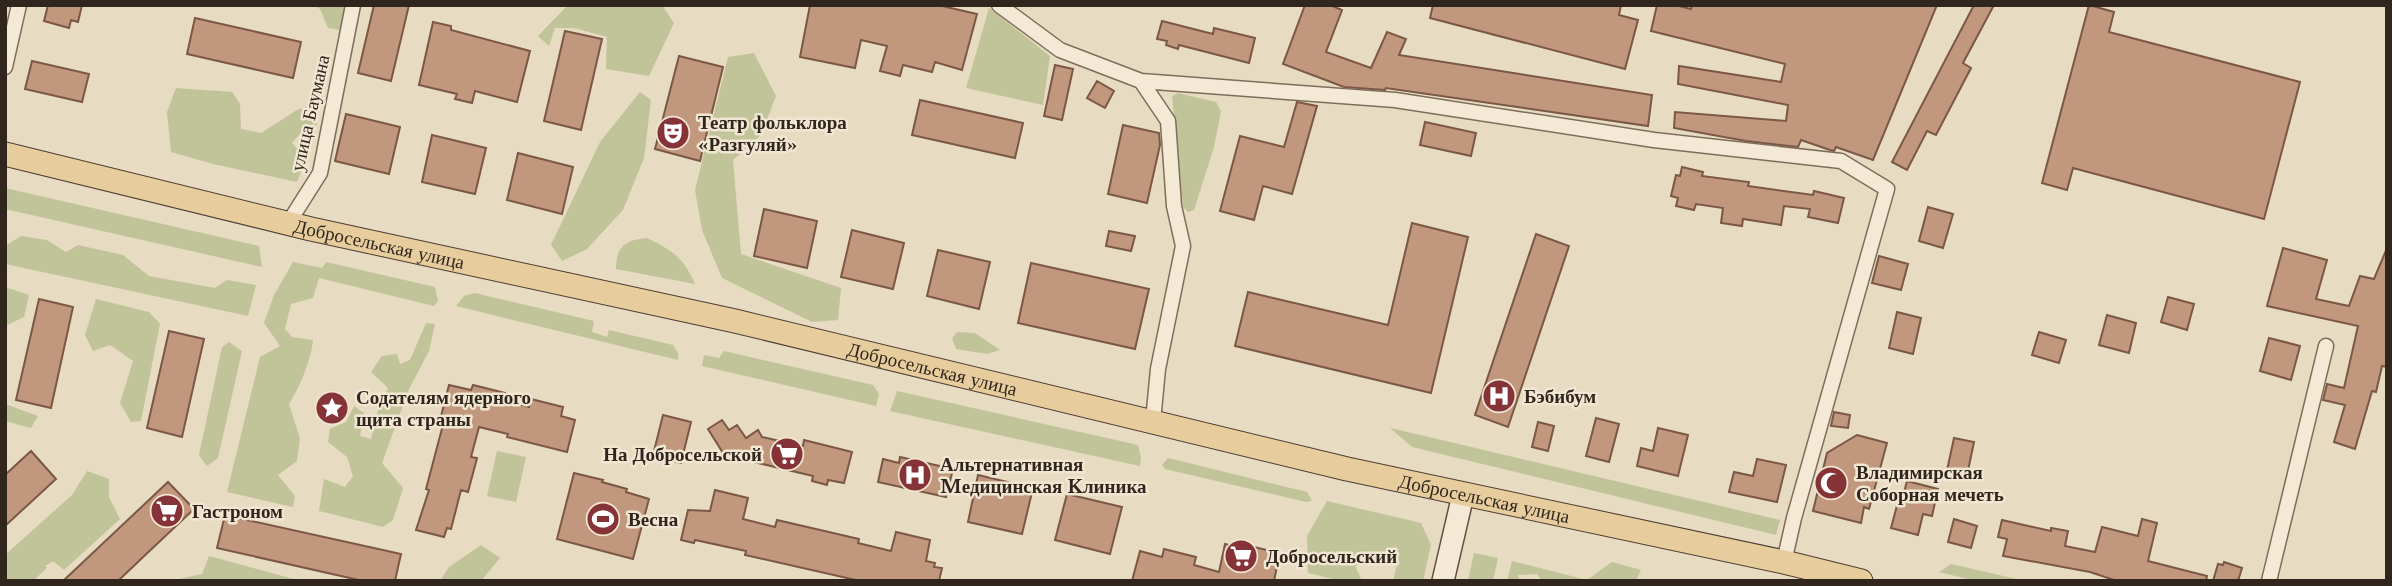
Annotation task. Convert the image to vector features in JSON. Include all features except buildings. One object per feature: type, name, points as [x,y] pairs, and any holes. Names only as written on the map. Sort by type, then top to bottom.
[{"type":"main road","name":"Добросельская улица","points":[[5,155],[584,290],[735,321],[1328,465],[1784,562],[1861,581]]},
{"type":"main road","points":[[1443,581],[1463,495]]},
{"type":"street","points":[[5,67],[19,5]]},
{"type":"street","name":"улица Баумана","points":[[289,222],[320,173],[353,5]]},
{"type":"street","points":[[999,5],[1060,50],[1141,81],[1395,100],[1654,140],[1840,161],[1887,189],[1784,562]]},
{"type":"street","points":[[1141,81],[1168,121],[1174,206],[1183,246],[1158,369],[1153,421]]},
{"type":"street","points":[[2269,581],[2326,346]]},
{"type":"green space","points":[[313,5],[345,5],[340,30],[328,28],[320,9]]},
{"type":"green space","points":[[568,5],[662,5],[674,23],[649,76],[606,69],[607,37],[574,28],[555,28],[549,46],[538,36]]},
{"type":"green space","points":[[989,8],[1050,56],[1043,105],[966,88]]},
{"type":"green space","points":[[754,53],[776,96],[761,135],[733,160],[741,254],[841,288],[838,320],[812,322],[722,278],[702,230],[695,190],[728,57]]},
{"type":"green space","points":[[176,88],[232,92],[240,104],[241,129],[261,133],[297,110],[316,104],[317,125],[301,133],[292,143],[306,158],[297,182],[171,152],[167,112]]},
{"type":"green space","points":[[640,92],[651,100],[644,158],[623,210],[587,249],[562,261],[551,245],[600,142]]},
{"type":"green space","points":[[1178,93],[1216,102],[1221,111],[1214,147],[1194,210],[1188,212],[1183,207],[1172,96]]},
{"type":"green space","points":[[5,188],[259,246],[262,267],[5,209]]},
{"type":"green space","points":[[21,236],[47,240],[66,252],[78,245],[123,255],[149,276],[215,288],[227,280],[256,285],[248,316],[5,264],[5,246]]},
{"type":"green space","points":[[647,238],[676,256],[695,284],[616,269],[616,261],[623,246],[633,240]]},
{"type":"green space","points":[[293,262],[322,268],[326,262],[435,287],[438,301],[434,306],[319,278],[313,298],[291,304],[285,329],[292,337],[313,340],[304,373],[289,404],[300,439],[297,461],[278,475],[295,496],[293,507],[227,492],[260,357],[280,346],[264,323],[274,295]]},
{"type":"green space","points":[[5,287],[29,295],[24,317],[5,326]]},
{"type":"green space","points":[[475,293],[594,321],[592,332],[607,337],[609,330],[673,345],[678,353],[678,360],[456,306],[464,296]]},
{"type":"green space","points":[[96,299],[149,312],[160,324],[141,421],[131,422],[120,403],[133,361],[110,345],[93,351],[85,335]]},
{"type":"green space","points":[[426,323],[435,324],[429,351],[409,389],[382,463],[403,488],[393,520],[383,527],[319,511],[324,479],[345,487],[353,476],[347,457],[328,442],[330,429],[346,422],[354,406],[364,413],[360,436],[371,439],[378,410],[388,388],[371,372],[382,356],[397,354],[400,364],[410,360]]},
{"type":"green space","points":[[957,332],[975,333],[1000,350],[987,354],[956,349],[952,338]]},
{"type":"green space","points":[[229,342],[242,351],[218,458],[207,466],[199,455],[222,347]]},
{"type":"green space","points":[[724,351],[873,385],[879,394],[876,406],[702,366],[704,355],[719,358]]},
{"type":"green space","points":[[897,391],[1138,445],[1140,466],[890,411]]},
{"type":"green space","points":[[5,404],[38,416],[31,428],[5,421]]},
{"type":"green space","points":[[1390,428],[1780,520],[1776,535],[1412,447]]},
{"type":"green space","points":[[497,451],[526,457],[516,502],[487,496]]},
{"type":"green space","points":[[1168,458],[1307,492],[1312,501],[1306,502],[1165,469],[1162,465]]},
{"type":"green space","points":[[87,471],[109,479],[109,497],[120,519],[64,570],[53,561],[45,566],[47,568],[33,581],[5,581],[5,555],[72,495]]},
{"type":"green space","points":[[1327,501],[1421,523],[1431,545],[1423,581],[1393,581],[1397,558],[1355,566],[1362,581],[1341,581],[1308,573],[1307,536]]},
{"type":"green space","points":[[481,545],[500,558],[481,581],[440,581],[449,567]]},
{"type":"green space","points":[[1474,553],[1498,558],[1493,581],[1468,581]]},
{"type":"green space","points":[[209,556],[301,581],[170,581],[202,574]]},
{"type":"green space","points":[[1512,561],[1587,580],[1612,562],[1641,570],[1636,581],[1542,581],[1537,574],[1518,575],[1520,581],[1507,581]]},
{"type":"green space","points":[[1951,564],[2025,581],[1976,581],[1939,572]]},
{"type":"place","name":"Театр фольклора «Разгуляй»","points":[[673,133]]},
{"type":"place","name":"Бэбибум","points":[[1499,396]]},
{"type":"place","name":"Содателям ядерного щита страны","points":[[332,408]]},
{"type":"place","name":"На Добросельской","points":[[787,454]]},
{"type":"place","name":"Альтернативная Mедицинская Kлиника","points":[[915,475]]},
{"type":"place","name":"Владимирская Соборная мечеть","points":[[1831,483]]},
{"type":"place","name":"Гастроном","points":[[167,511]]},
{"type":"place","name":"Весна","points":[[603,519]]},
{"type":"place","name":"Добросельский","points":[[1241,556]]}]
